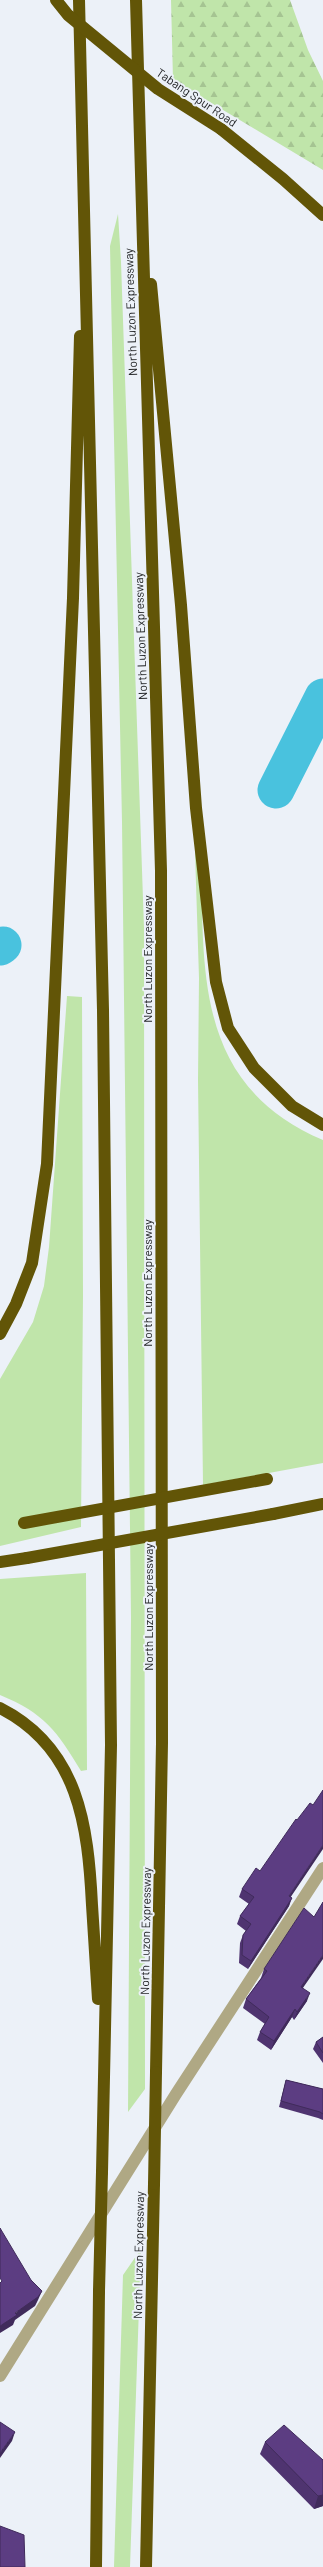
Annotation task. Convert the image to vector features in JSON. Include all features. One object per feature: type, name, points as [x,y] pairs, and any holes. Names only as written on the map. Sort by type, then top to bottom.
[{"type":"highway","name":"Tabang Spur Road","points":[[56,0],[68,15],[158,89],[221,129],[283,179],[323,215]]},
{"type":"highway","points":[[80,0],[103,1010],[111,1729],[99,2291],[96,2567]]},
{"type":"highway","name":"North Luzon Expressway","points":[[136,0],[161,871],[162,1743],[146,2567]]},
{"type":"highway","points":[[140,171],[181,605],[196,808],[216,982],[228,1028],[254,1068],[292,1106],[323,1125]]},
{"type":"highway","points":[[0,1334],[16,1304],[32,1263],[47,1164],[73,598],[84,185]]},
{"type":"highway","points":[[24,1523],[267,1479]]},
{"type":"highway","points":[[0,1562],[323,1504]]},
{"type":"highway","points":[[0,1708],[30,1728],[54,1753],[71,1781],[81,1811],[90,1864],[103,2089]]},
{"type":"street","points":[[0,2376],[176,2094],[323,1868]]},
{"type":"green space","points":[[171,0],[290,0],[308,50],[323,81],[323,170],[173,80]]},
{"type":"green space","points":[[118,214],[121,262],[144,928],[145,2089],[128,2112],[131,1617],[122,822],[110,246]]},
{"type":"green space","points":[[201,851],[203,939],[207,980],[214,1020],[228,1056],[250,1088],[281,1116],[323,1140],[323,1463],[203,1485],[198,1080],[199,978],[195,852]]},
{"type":"green space","points":[[67,996],[82,997],[83,1295],[81,1527],[0,1546],[0,1379],[33,1322],[44,1286],[49,1247]]},
{"type":"green space","points":[[86,1573],[87,1770],[81,1771],[56,1734],[39,1716],[0,1695],[0,1579]]},
{"type":"green space","points":[[141,2249],[130,2567],[114,2567],[123,2275]]},
{"type":"building","points":[[323,1790],[323,1845],[289,1896],[292,1898],[251,1961],[242,1955],[243,1935],[251,1924],[240,1916],[254,1897],[242,1889],[256,1868],[260,1871],[296,1819],[297,1820],[310,1803],[313,1805]]},
{"type":"building","points":[[323,1902],[323,1955],[301,1987],[310,1993],[297,2012],[295,2009],[274,2041],[260,2032],[269,2017],[246,1999],[267,1971],[264,1969],[304,1908],[314,1917]]},
{"type":"building","points":[[323,2037],[323,2053],[316,2042]]},
{"type":"building","points":[[286,2080],[323,2089],[323,2114],[281,2101]]},
{"type":"building","points":[[0,2228],[31,2280],[42,2291],[38,2297],[15,2313],[17,2315],[0,2326],[0,2283],[2,2281],[0,2278]]},
{"type":"building","points":[[0,2422],[15,2432],[0,2453]]},
{"type":"building","points":[[284,2425],[323,2460],[323,2495],[318,2496],[265,2442]]},
{"type":"building","points":[[0,2526],[24,2535],[25,2567],[0,2567]]},
{"type":"waterway","points":[[276,790],[323,697]]}]
